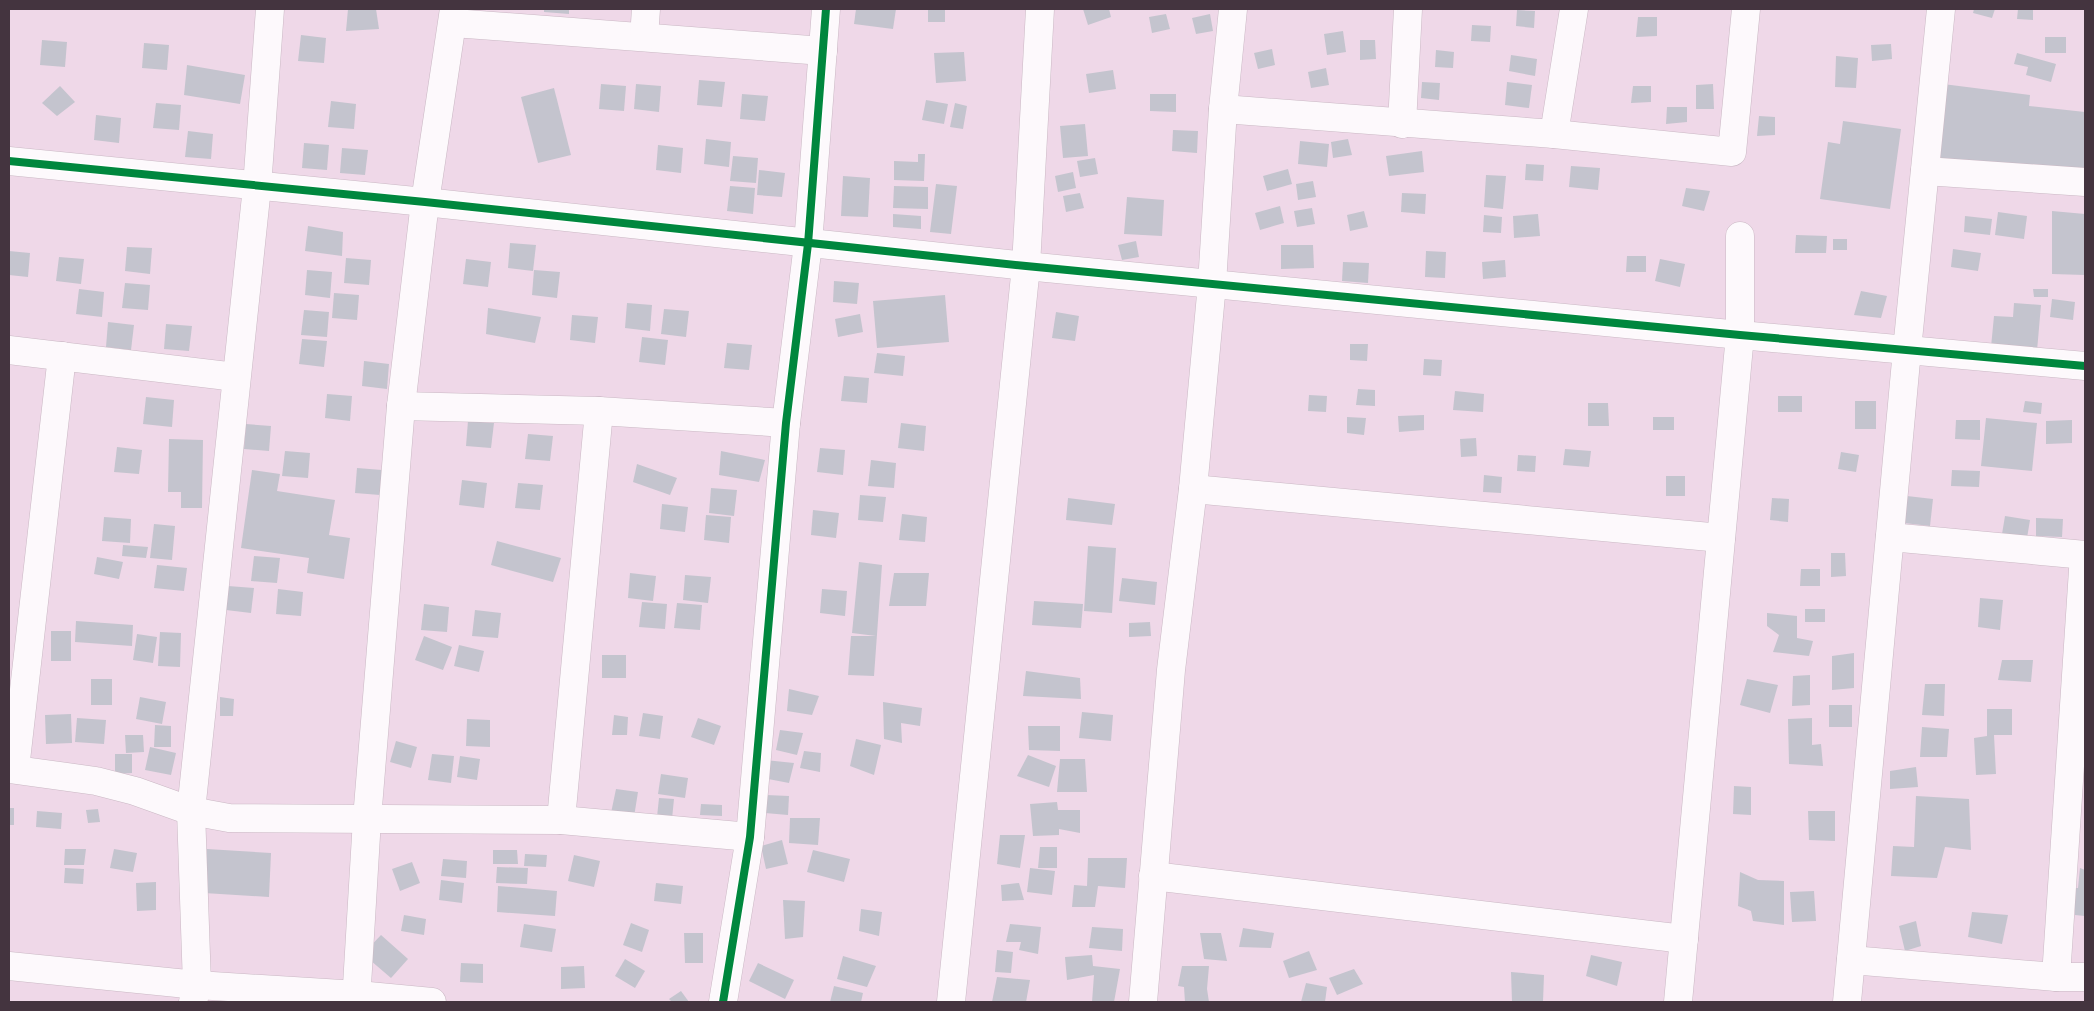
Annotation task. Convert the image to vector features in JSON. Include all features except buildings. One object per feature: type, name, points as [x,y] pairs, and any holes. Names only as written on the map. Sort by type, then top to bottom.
[{"type":"street","points":[[195,994],[191,812],[257,187],[270,9]]},
{"type":"street","points":[[644,37],[646,9]]},
{"type":"street","points":[[723,1002],[750,837],[786,422],[808,244],[826,9]]},
{"type":"street","points":[[951,1002],[1026,266],[1040,9]]},
{"type":"street","points":[[1143,1002],[1171,670],[1193,489],[1212,284],[1223,109],[1233,9]]},
{"type":"street","points":[[1402,124],[1408,9]]},
{"type":"street","points":[[1554,134],[1574,9]]},
{"type":"street","points":[[1223,109],[1554,134],[1732,152],[1746,9]]},
{"type":"street","points":[[1847,1002],[1907,350],[1941,9]]},
{"type":"street","points":[[357,999],[367,819],[401,406],[425,202],[453,16],[644,37],[823,51]]},
{"type":"street","points":[[9,160],[1026,266],[1740,335],[2085,366]]},
{"type":"street","points":[[1925,171],[2085,182]]},
{"type":"street","points":[[1678,1002],[1740,335],[1740,236]]},
{"type":"street","points":[[9,350],[236,378]]},
{"type":"street","points":[[62,356],[12,769],[96,781],[135,791],[191,812],[229,818],[561,820],[750,837]]},
{"type":"street","points":[[401,406],[599,410],[786,422]]},
{"type":"street","points":[[561,820],[599,410]]},
{"type":"street","points":[[1193,489],[1721,538]]},
{"type":"street","points":[[1890,537],[2085,555],[2056,977]]},
{"type":"street","points":[[1153,876],[1684,939]]},
{"type":"street","points":[[1851,960],[2056,977],[2085,977]]},
{"type":"street","points":[[9,966],[195,994],[432,1002]]},
{"type":"cycle path","points":[[723,1002],[750,837],[786,423],[808,244],[826,9]]},
{"type":"cycle path","points":[[9,161],[425,202],[1026,266],[1740,335],[2085,366]]}]
